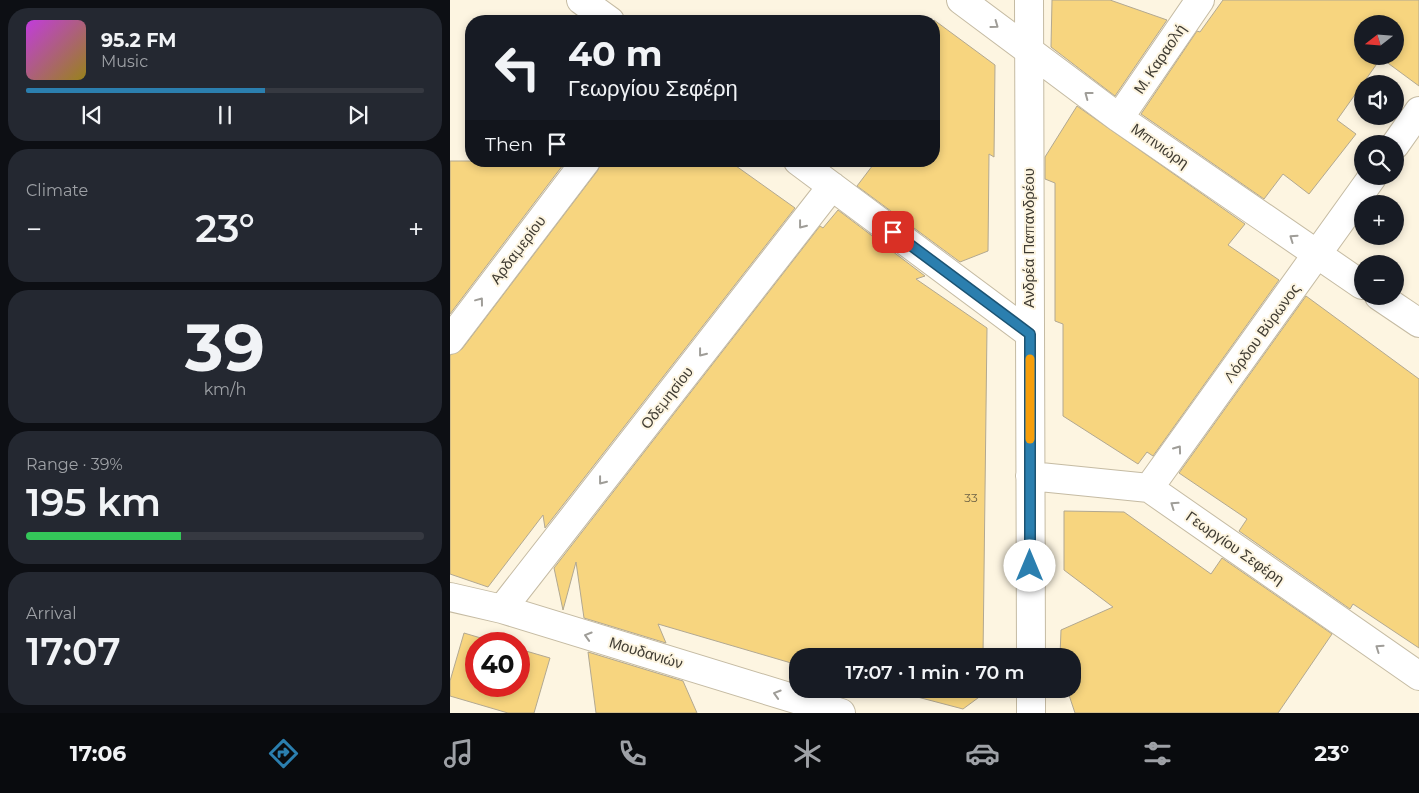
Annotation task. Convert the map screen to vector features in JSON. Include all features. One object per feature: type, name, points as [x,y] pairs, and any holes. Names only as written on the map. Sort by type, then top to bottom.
[{"type":"street","points":[[582,0],[602,15]]},
{"type":"street","name":"Μπινιώρη","points":[[961,0],[1119,118],[1354,280]]},
{"type":"street","name":"Ανδρέα Παπανδρέου","points":[[1028,0],[1031,648]]},
{"type":"street","name":"Μ. Καραολή","points":[[1119,118],[1200,0]]},
{"type":"street","points":[[1402,135],[1419,111]]},
{"type":"street","name":"Αρδαμερίου","points":[[450,340],[581,167]]},
{"type":"street","points":[[806,167],[1030,334]]},
{"type":"street","name":"Λόρδου Βύρωνος","points":[[1149,488],[1367,185]]},
{"type":"street","name":"Οδεμησίου","points":[[502,609],[832,186]]},
{"type":"street","points":[[1392,305],[1419,323]]},
{"type":"street","name":"Γεωργίου Σεφέρη","points":[[1030,476],[1149,488],[1419,676]]},
{"type":"street","name":"Μουδανιών","points":[[450,597],[502,609],[840,713]]},
{"type":"street","points":[[1031,698],[1031,713]]},
{"type":"building","points":[[1052,0],[1110,0],[1167,20],[1115,96],[1051,47]]},
{"type":"building","points":[[1223,0],[1419,0],[1419,86],[1390,65],[1404,65],[1404,15],[1354,15],[1354,65],[1376,65],[1369,75],[1354,75],[1354,96],[1337,120],[1356,134],[1309,194],[1283,174],[1264,199],[1141,114],[1197,31],[1200,32]]},
{"type":"building","points":[[940,24],[995,65],[994,157],[989,154],[988,251],[960,262],[857,186],[871,167],[940,167]]},
{"type":"building","points":[[1077,106],[1245,224],[1228,245],[1279,280],[1153,456],[1147,452],[1138,464],[1063,416],[1063,324],[1055,321],[1055,183],[1045,179],[1045,157]]},
{"type":"building","points":[[450,161],[465,161],[465,167],[561,167],[450,314]]},
{"type":"building","points":[[599,167],[737,167],[795,208],[545,528],[543,515],[488,587],[450,574],[450,355],[462,349]]},
{"type":"building","points":[[838,210],[925,276],[916,279],[987,328],[983,648],[789,648],[789,662],[658,624],[666,643],[584,618],[576,562],[563,610],[554,568],[820,226],[823,228]]},
{"type":"building","points":[[1306,296],[1419,379],[1419,648],[1353,604],[1350,609],[1239,531],[1247,519],[1179,473]]},
{"type":"building","points":[[1064,511],[1124,512],[1211,574],[1222,558],[1332,634],[1278,713],[1075,713],[1070,698],[1081,698],[1081,648],[1060,648],[1061,630],[1113,607],[1064,570]]},
{"type":"building","points":[[464,633],[465,697],[530,697],[530,652],[550,658],[534,713],[508,713],[450,696],[450,681]]},
{"type":"building","points":[[588,652],[683,681],[697,713],[596,713]]},
{"type":"building","points":[[921,698],[978,698],[963,709]]},
{"type":"slow traffic","points":[[1030,359],[1030,439]]},
{"type":"route","points":[[893,232],[1030,334],[1030,566]]}]
